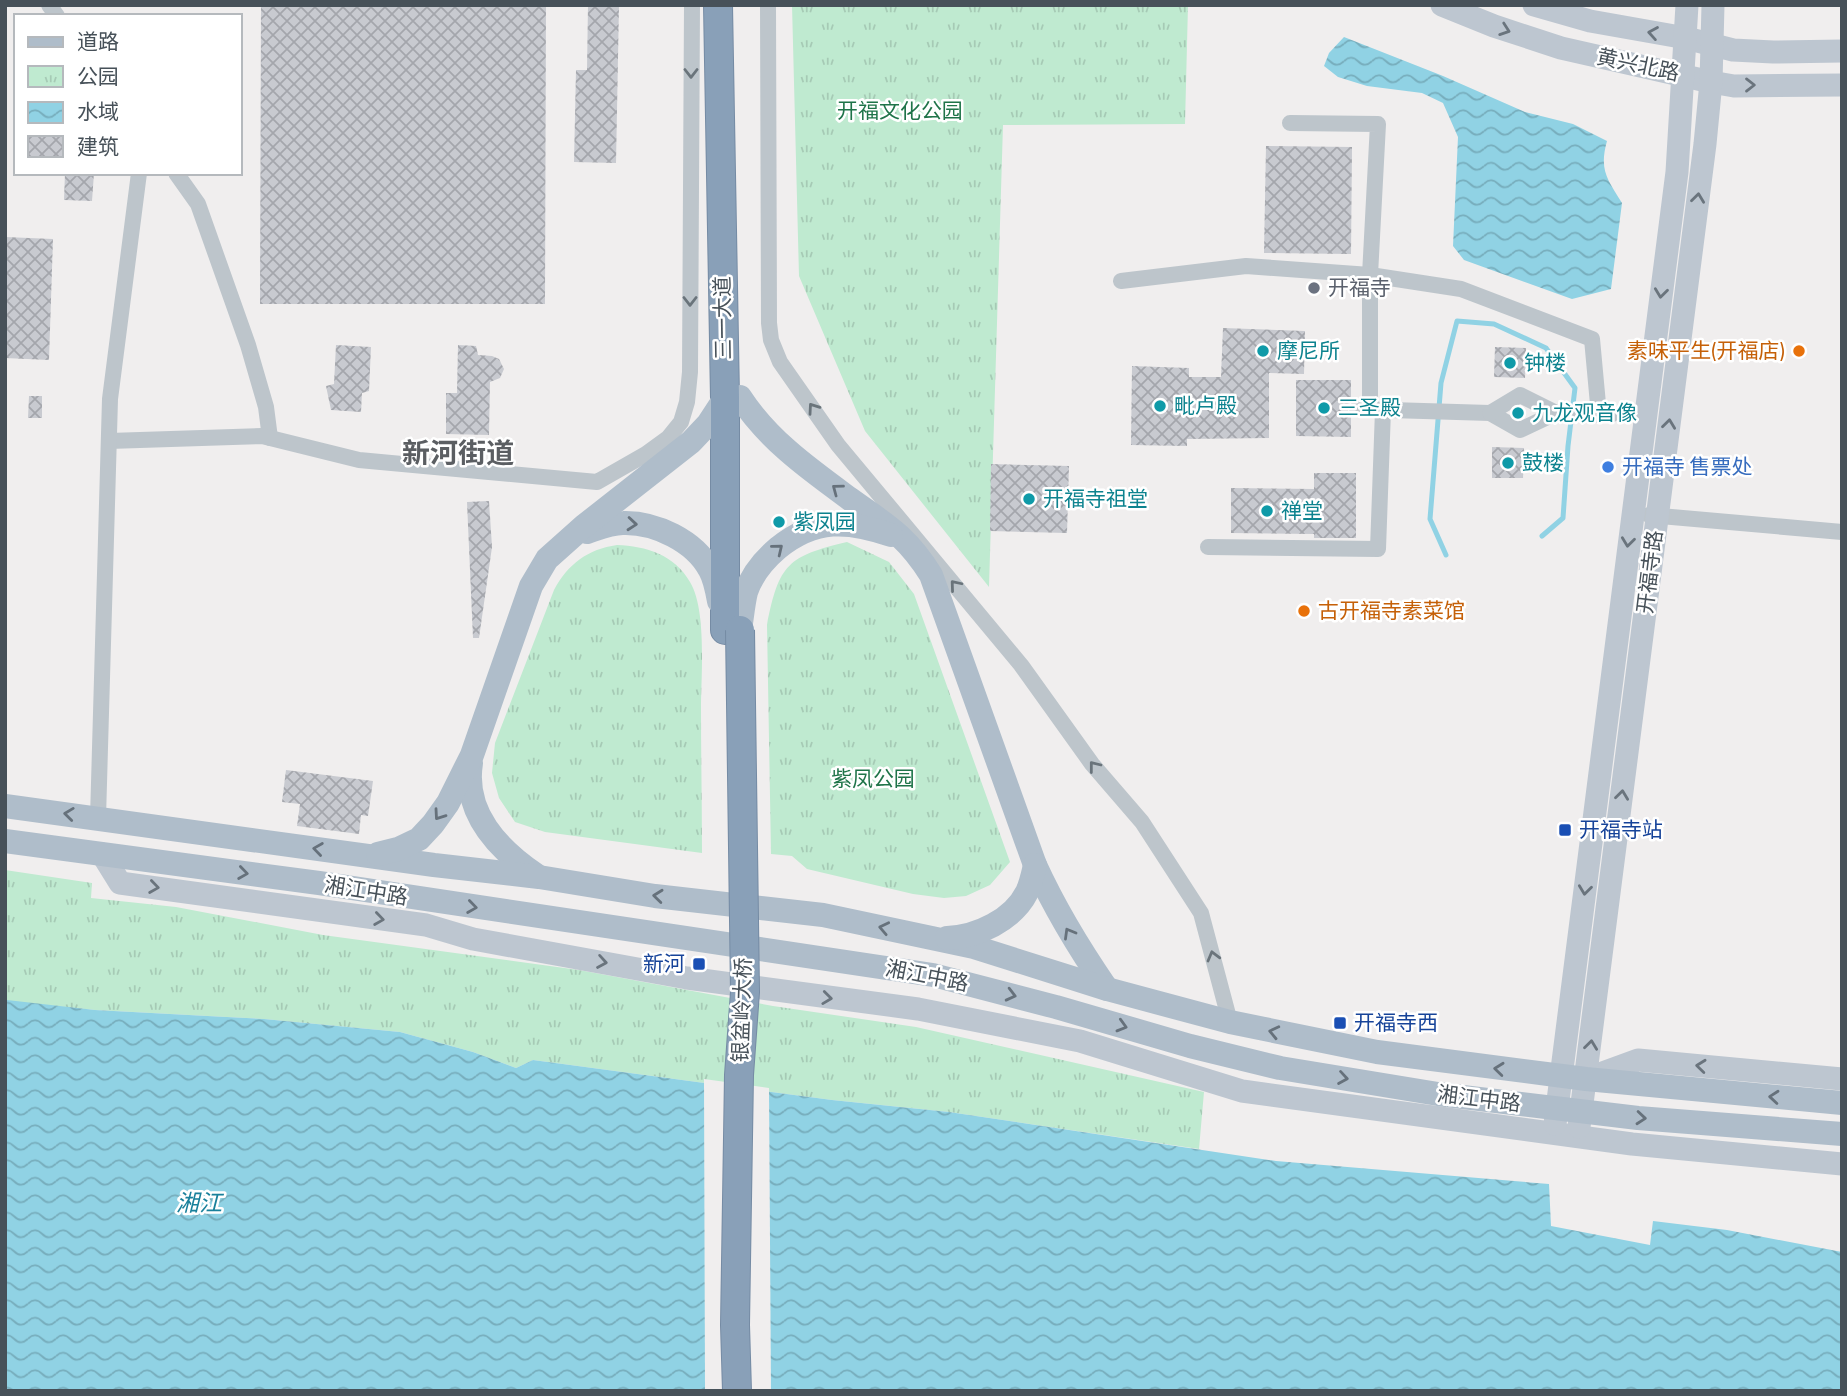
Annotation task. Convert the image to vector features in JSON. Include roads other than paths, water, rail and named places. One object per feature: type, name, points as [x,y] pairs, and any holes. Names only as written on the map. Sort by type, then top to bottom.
[{"type":"highway","name":"三一大道","points":[[718,5],[732,398]]},
{"type":"highway","name":"三一大道","points":[[733,630],[735,5]]},
{"type":"highway","name":"银盆岭大桥","points":[[721,1391],[721,1073],[726,989],[733,630]]},
{"type":"highway","name":"银盆岭大桥","points":[[733,630],[745,992],[739,1075],[735,1325],[737,1391]]},
{"type":"main road","name":"黄兴北路","points":[[1442,5],[1561,48],[1710,82],[1734,86],[1842,85]]},
{"type":"main road","name":"黄兴北路","points":[[1534,5],[1590,21],[1686,38],[1733,50],[1842,51]]},
{"type":"main road","name":"开福寺路","points":[[1574,1077],[1632,513],[1677,172],[1687,5]]},
{"type":"main road","name":"开福寺路","points":[[1553,1134],[1569,1110],[1657,516],[1705,144],[1713,5]]},
{"type":"main road","points":[[370,856],[398,849],[419,839],[447,803],[472,755],[531,586],[547,559],[691,442],[732,398],[782,447],[891,527],[910,545],[931,575],[1035,865],[1072,939],[1107,989]]},
{"type":"main road","points":[[567,541],[604,525],[621,523],[650,526],[678,538],[709,566],[733,630]]},
{"type":"main road","points":[[733,630],[754,573],[767,557],[805,530],[817,526],[851,524],[892,535],[910,545]]},
{"type":"main road","points":[[472,755],[469,776],[471,791],[485,830],[514,860],[539,877]]},
{"type":"main road","name":"湘江中路","points":[[5,806],[539,877],[655,896],[823,915],[974,947],[1107,989],[1230,1022],[1377,1052],[1574,1077],[1842,1103]]},
{"type":"main road","name":"湘江中路","points":[[5,841],[933,975],[1280,1068],[1438,1094],[1638,1118],[1842,1134]]},
{"type":"main road","points":[[102,854],[120,883],[426,925],[473,939],[687,978],[918,1009],[1080,1041],[1242,1091],[1553,1134],[1842,1164]]},
{"type":"main road","points":[[935,938],[962,937],[999,922],[1021,902],[1028,890],[1035,865]]},
{"type":"main road","points":[[405,897],[473,939]]},
{"type":"main road","name":"湘江中路","points":[[1574,1077],[1638,1060],[1842,1079]]},
{"type":"main road","name":"开福寺路","points":[[1569,1110],[1578,1137]]},
{"type":"street","points":[[109,441],[262,436],[359,460],[597,482],[668,438],[681,422],[687,402],[690,372],[692,5]]},
{"type":"street","points":[[768,5],[769,323],[771,340],[780,362],[838,445],[1021,665],[1092,764],[1142,822],[1201,913],[1230,1022]]},
{"type":"street","points":[[1208,547],[1378,549],[1370,410],[1370,275],[1378,124],[1290,123]]},
{"type":"street","points":[[98,818],[111,387],[139,175]]},
{"type":"street","points":[[177,175],[198,204],[248,345],[266,407],[270,439]]},
{"type":"street","points":[[1121,281],[1246,266],[1370,275],[1461,289],[1592,339],[1600,415],[1556,414],[1520,430],[1490,413],[1370,410]]},
{"type":"street","points":[[1490,413],[1520,395],[1556,414]]},
{"type":"street","points":[[1632,513],[1842,532]]},
{"type":"water","points":[[1344,37],[1525,112],[1573,124],[1607,141],[1604,167],[1622,203],[1611,289],[1572,299],[1464,260],[1453,246],[1458,137],[1443,103],[1422,93],[1367,86],[1338,77],[1324,66],[1329,53]]},
{"type":"water","name":"湘江","points":[[7,1000],[95,1010],[264,1019],[400,1032],[473,1052],[516,1068],[533,1060],[832,1100],[949,1112],[1276,1161],[1549,1184],[1551,1226],[1650,1245],[1653,1221],[1727,1230],[1842,1252],[1842,1391],[5,1391]]},
{"type":"waterway","points":[[1446,555],[1430,519],[1441,383],[1457,321],[1494,324],[1546,348],[1575,388],[1563,518],[1542,536]]},
{"type":"place","name":"开福寺","points":[[1314,288]]},
{"type":"place","name":"摩尼所","points":[[1263,351]]},
{"type":"place","name":"素味平生(开福店)","points":[[1799,351]]},
{"type":"place","name":"钟楼","points":[[1510,363]]},
{"type":"place","name":"毗卢殿","points":[[1160,406]]},
{"type":"place","name":"三圣殿","points":[[1324,408]]},
{"type":"place","name":"九龙观音像","points":[[1518,413]]},
{"type":"place","name":"鼓楼","points":[[1508,463]]},
{"type":"place","name":"开福寺 售票处","points":[[1608,467]]},
{"type":"place","name":"开福寺祖堂","points":[[1029,499]]},
{"type":"place","name":"禅堂","points":[[1267,511]]},
{"type":"place","name":"紫凤园","points":[[779,522]]},
{"type":"place","name":"古开福寺素菜馆","points":[[1304,611]]},
{"type":"place","name":"开福寺站","points":[[1565,830]]},
{"type":"place","name":"新河","points":[[699,964]]},
{"type":"place","name":"开福寺西","points":[[1340,1023]]},
{"type":"district","name":"新河街道","points":[[458,453]]},
{"type":"park label","name":"开福文化公园","points":[[900,111]]},
{"type":"park label","name":"紫凤公园","points":[[873,779]]}]
